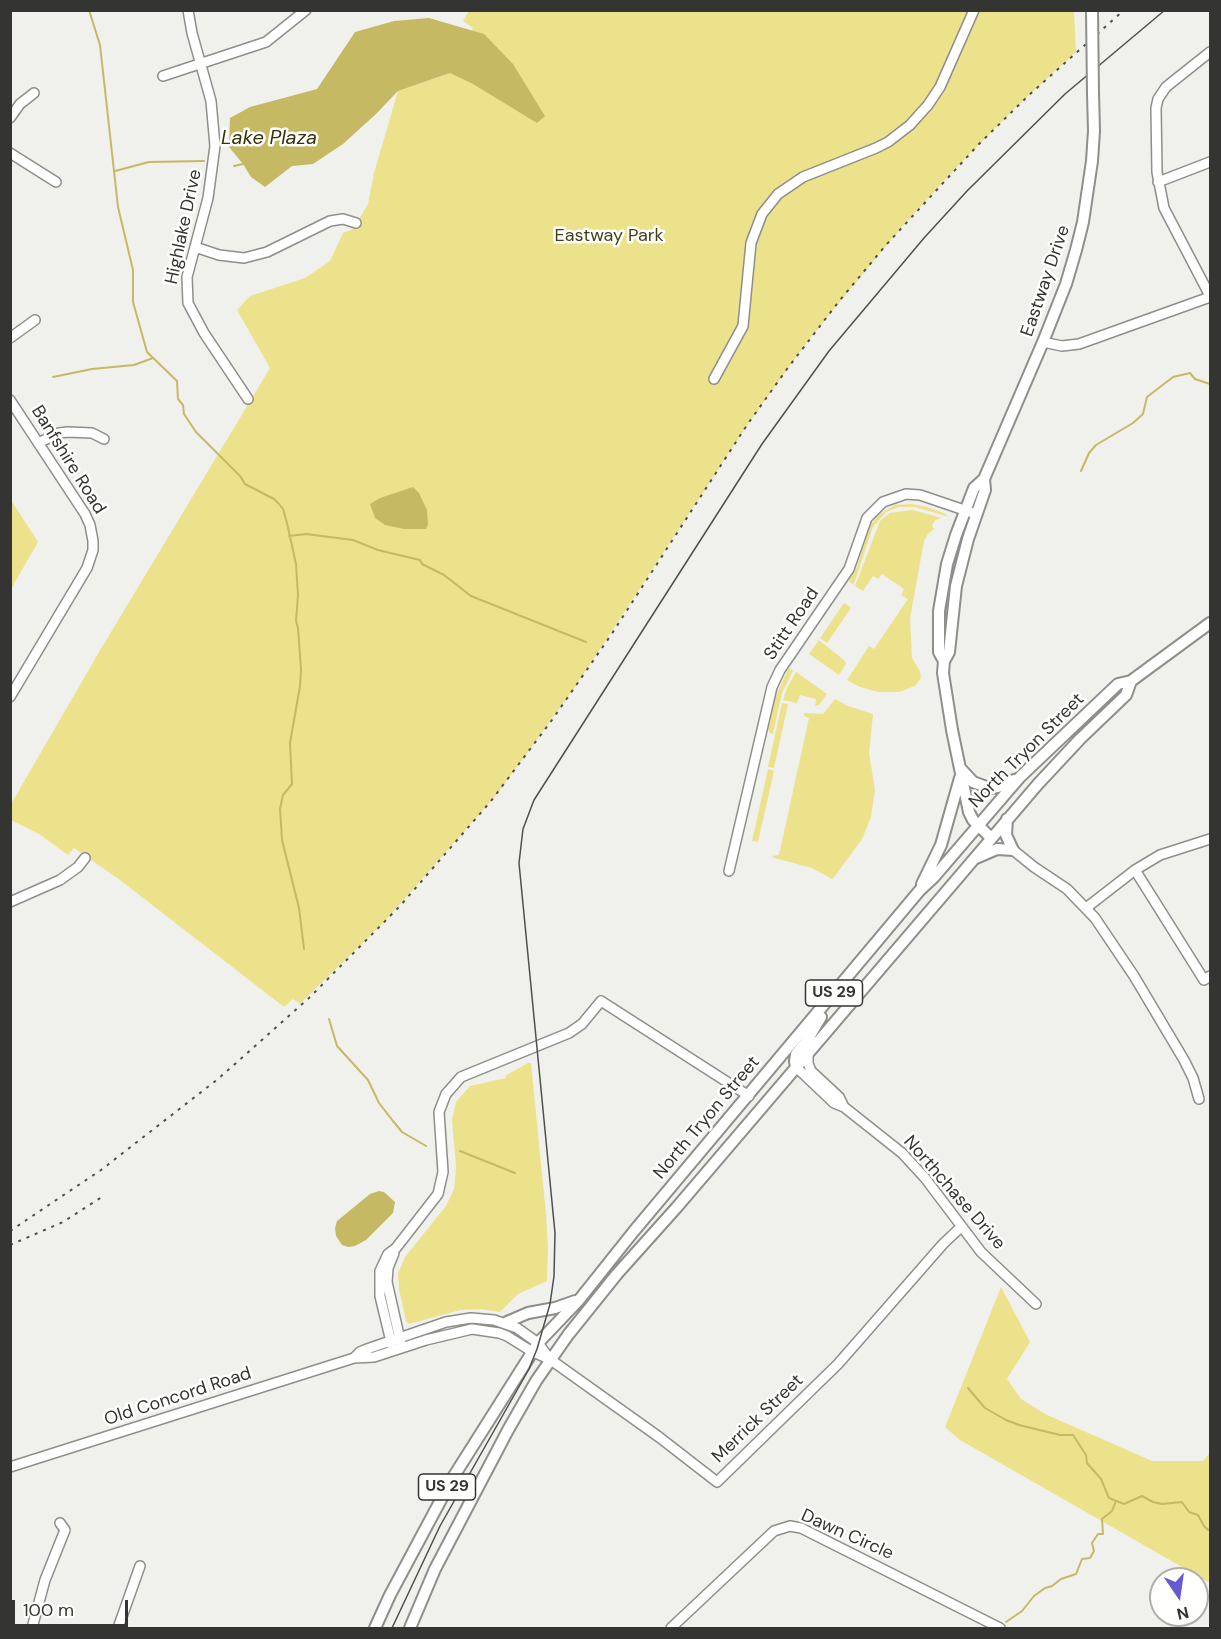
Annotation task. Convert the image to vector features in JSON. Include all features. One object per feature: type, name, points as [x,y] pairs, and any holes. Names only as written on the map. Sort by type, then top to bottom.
[{"type":"main road","name":"Eastway Drive","points":[[991,838],[969,812],[947,702],[943,674],[944,661],[949,652],[956,585],[971,512],[986,490],[984,479],[1043,342],[1072,267],[1083,222],[1094,131],[1092,10]]},
{"type":"main road","name":"North Tryon Street","points":[[375,1629],[390,1595],[452,1479],[535,1347],[579,1300],[633,1231],[749,1096],[920,890],[934,877],[1020,777],[1118,684],[1131,681],[1210,623]]},
{"type":"main road","name":"North Tryon Street","points":[[410,1629],[422,1598],[458,1524],[508,1430],[551,1360],[617,1274],[808,1055],[1053,766],[1126,695],[1131,681]]},
{"type":"main road","points":[[920,890],[941,845],[960,771],[973,782],[989,788],[998,787],[1020,777]]},
{"type":"main road","points":[[973,860],[997,849],[1013,850],[1006,835],[1008,819]]},
{"type":"main road","points":[[796,1067],[796,1054],[808,1039],[834,993]]},
{"type":"main road","points":[[507,1322],[528,1313],[555,1308],[579,1300]]},
{"type":"street","name":"Highlake Drive","points":[[189,10],[192,33],[211,101],[215,146],[208,198],[187,277],[188,303],[204,333],[248,399]]},
{"type":"street","points":[[163,76],[266,42],[306,10]]},
{"type":"street","points":[[714,379],[743,326],[751,243],[762,214],[778,194],[794,182],[876,148],[899,134],[920,116],[943,82],[974,10]]},
{"type":"street","points":[[1043,342],[1062,346],[1079,344],[1210,297],[1169,220],[1158,182],[1156,108],[1158,99],[1166,87],[1210,52]]},
{"type":"street","points":[[10,118],[20,104],[34,93]]},
{"type":"street","points":[[10,153],[56,182]]},
{"type":"street","points":[[1158,182],[1210,162]]},
{"type":"street","points":[[195,247],[236,258],[252,257],[330,221],[343,219],[356,223]]},
{"type":"street","points":[[10,338],[35,320]]},
{"type":"street","name":"Banfshire Road","points":[[10,400],[85,514],[92,532],[93,550],[87,568],[10,697]]},
{"type":"street","points":[[38,443],[68,432],[92,434],[104,439]]},
{"type":"street","name":"Stitt Road","points":[[729,871],[771,687],[780,670],[849,569],[867,518],[883,502],[906,494],[921,495],[971,512]]},
{"type":"street","points":[[1086,908],[1135,870],[1160,855],[1210,839]]},
{"type":"street","points":[[1013,850],[1067,889],[1095,918],[1140,986],[1184,1060],[1193,1078],[1199,1099]]},
{"type":"street","points":[[10,902],[60,880],[86,858]]},
{"type":"street","points":[[1135,870],[1204,980],[1210,976]]},
{"type":"street","points":[[396,1344],[387,1282],[388,1268],[396,1248],[434,1201],[441,1186],[443,1170],[439,1115],[443,1099],[451,1086],[465,1074],[574,1030],[601,1001],[749,1096]]},
{"type":"street","name":"Northchase Drive","points":[[808,1055],[811,1071],[838,1097],[844,1107]]},
{"type":"street","name":"Northchase Drive","points":[[796,1067],[834,1103],[844,1107],[902,1153],[925,1178],[981,1252],[1036,1304]]},
{"type":"street","name":"Merrick Street","points":[[551,1360],[659,1437],[717,1482],[838,1364],[943,1244],[962,1227]]},
{"type":"street","name":"Old Concord Road","points":[[10,1467],[354,1358],[369,1358],[396,1344],[459,1319],[484,1318],[507,1322],[551,1360]]},
{"type":"street","name":"Old Concord Road","points":[[396,1344],[472,1329],[498,1333],[535,1347]]},
{"type":"street","points":[[32,1629],[45,1580],[65,1530],[60,1523]]},
{"type":"street","name":"Dawn Circle","points":[[671,1629],[774,1531],[790,1526],[801,1528],[1000,1629]]},
{"type":"street","points":[[118,1629],[140,1566]]},
{"type":"green space","name":"Eastway Park","points":[[469,11],[1074,11],[1076,52],[1014,109],[956,168],[900,229],[807,342],[748,424],[575,687],[498,793],[385,921],[300,1004],[293,999],[284,1007],[120,880],[74,848],[68,855],[39,834],[11,820],[11,804],[102,647],[270,368],[237,310],[250,296],[305,278],[330,261],[343,233],[353,229],[368,204],[374,173],[398,91],[445,75],[473,28],[463,21]]},
{"type":"green space","points":[[11,500],[38,542],[11,589]]},
{"type":"green space","points":[[912,504],[927,507],[949,517],[915,507],[899,507],[886,512],[873,527],[853,585],[849,581],[857,567],[870,526],[878,515],[895,505]]},
{"type":"green space","points":[[912,510],[942,518],[935,520],[932,526],[934,529],[924,541],[910,618],[912,658],[920,671],[921,678],[915,686],[899,692],[878,692],[860,687],[847,680],[869,646],[874,649],[908,599],[901,595],[904,589],[882,574],[878,579],[873,576],[863,591],[855,586],[880,521],[890,513]]},
{"type":"green space","points":[[844,603],[851,608],[827,643],[820,638]]},
{"type":"green space","points":[[819,640],[845,661],[846,664],[839,675],[809,654]]},
{"type":"green space","points":[[789,668],[793,671],[782,693],[773,734],[768,729],[775,697]]},
{"type":"green space","points":[[796,672],[827,694],[819,705],[815,706],[816,699],[800,695],[797,703],[783,700]]},
{"type":"green space","points":[[835,699],[873,714],[869,753],[875,790],[871,817],[862,839],[832,879],[812,868],[772,856],[779,855],[809,718],[804,716],[804,713],[823,714]]},
{"type":"green space","points":[[782,703],[788,704],[774,768],[768,767]]},
{"type":"green space","points":[[768,769],[774,771],[758,842],[752,841]]},
{"type":"green space","points":[[531,1063],[546,1214],[547,1281],[518,1294],[500,1312],[481,1309],[460,1310],[409,1324],[406,1321],[399,1289],[398,1273],[405,1257],[446,1206],[454,1189],[456,1167],[452,1120],[456,1102],[470,1086],[506,1078],[505,1076]]},
{"type":"green space","points":[[1001,1287],[1030,1342],[1007,1379],[1021,1399],[1045,1414],[1152,1461],[1203,1461],[1210,1453],[1210,1583],[1209,1567],[1182,1567],[960,1440],[945,1427]]},
{"type":"water","name":"Lake Plaza","points":[[429,18],[484,34],[513,64],[545,116],[537,123],[473,84],[450,73],[398,91],[343,144],[313,164],[292,166],[265,187],[251,177],[229,147],[230,118],[250,107],[317,89],[355,32],[394,21]]},
{"type":"water","points":[[413,487],[419,493],[427,510],[426,529],[404,529],[385,525],[375,518],[370,504],[380,498]]},
{"type":"water","points":[[384,1192],[395,1202],[393,1213],[366,1240],[355,1246],[342,1245],[336,1236],[337,1221],[370,1194]]},
{"type":"waterway","points":[[89,10],[100,45],[118,207],[133,270],[133,302],[147,352],[177,381],[178,399],[183,405],[184,414],[196,432],[240,476],[245,484],[274,499],[283,509],[287,523],[296,564],[298,595],[296,621],[301,669],[290,743],[292,784],[283,795],[280,809],[282,840],[299,908],[304,949]]},
{"type":"waterway","points":[[115,171],[149,162],[204,161]]},
{"type":"waterway","points":[[234,166],[243,164]]},
{"type":"waterway","points":[[53,377],[92,369],[134,365],[153,358]]},
{"type":"waterway","points":[[1081,471],[1089,453],[1096,445],[1133,423],[1143,414],[1147,397],[1173,377],[1190,373],[1195,379],[1210,384]]},
{"type":"waterway","points":[[289,536],[306,534],[353,540],[378,550],[420,560],[422,564],[444,575],[471,596],[586,642]]},
{"type":"waterway","points":[[329,1019],[337,1046],[368,1080],[379,1103],[402,1132],[426,1146]]},
{"type":"waterway","points":[[460,1151],[515,1173]]},
{"type":"waterway","points":[[968,1388],[985,1408],[1006,1420],[1060,1435],[1073,1435],[1086,1455],[1087,1463],[1101,1479],[1109,1498],[1124,1504],[1142,1496],[1162,1504],[1182,1502],[1189,1512],[1198,1515],[1204,1526],[1210,1529]]},
{"type":"waterway","points":[[1006,1622],[1022,1611],[1034,1596],[1045,1588],[1076,1574],[1082,1559],[1090,1558],[1094,1551],[1092,1543],[1098,1534],[1103,1534],[1102,1519],[1112,1511],[1116,1501]]},
{"type":"tram line","points":[[392,1628],[440,1526],[529,1369],[550,1304],[554,1276],[555,1233],[519,863],[523,829],[534,800],[762,444],[829,351],[924,238],[967,191],[1065,94],[1165,10]]},
{"type":"railway","points":[[10,1231],[101,1170],[218,1079],[309,998],[400,906],[491,801],[552,720],[611,635],[747,425],[840,300],[886,245],[979,144],[1028,96],[1124,10]]},
{"type":"railway","points":[[10,1245],[63,1222],[105,1195]]}]
